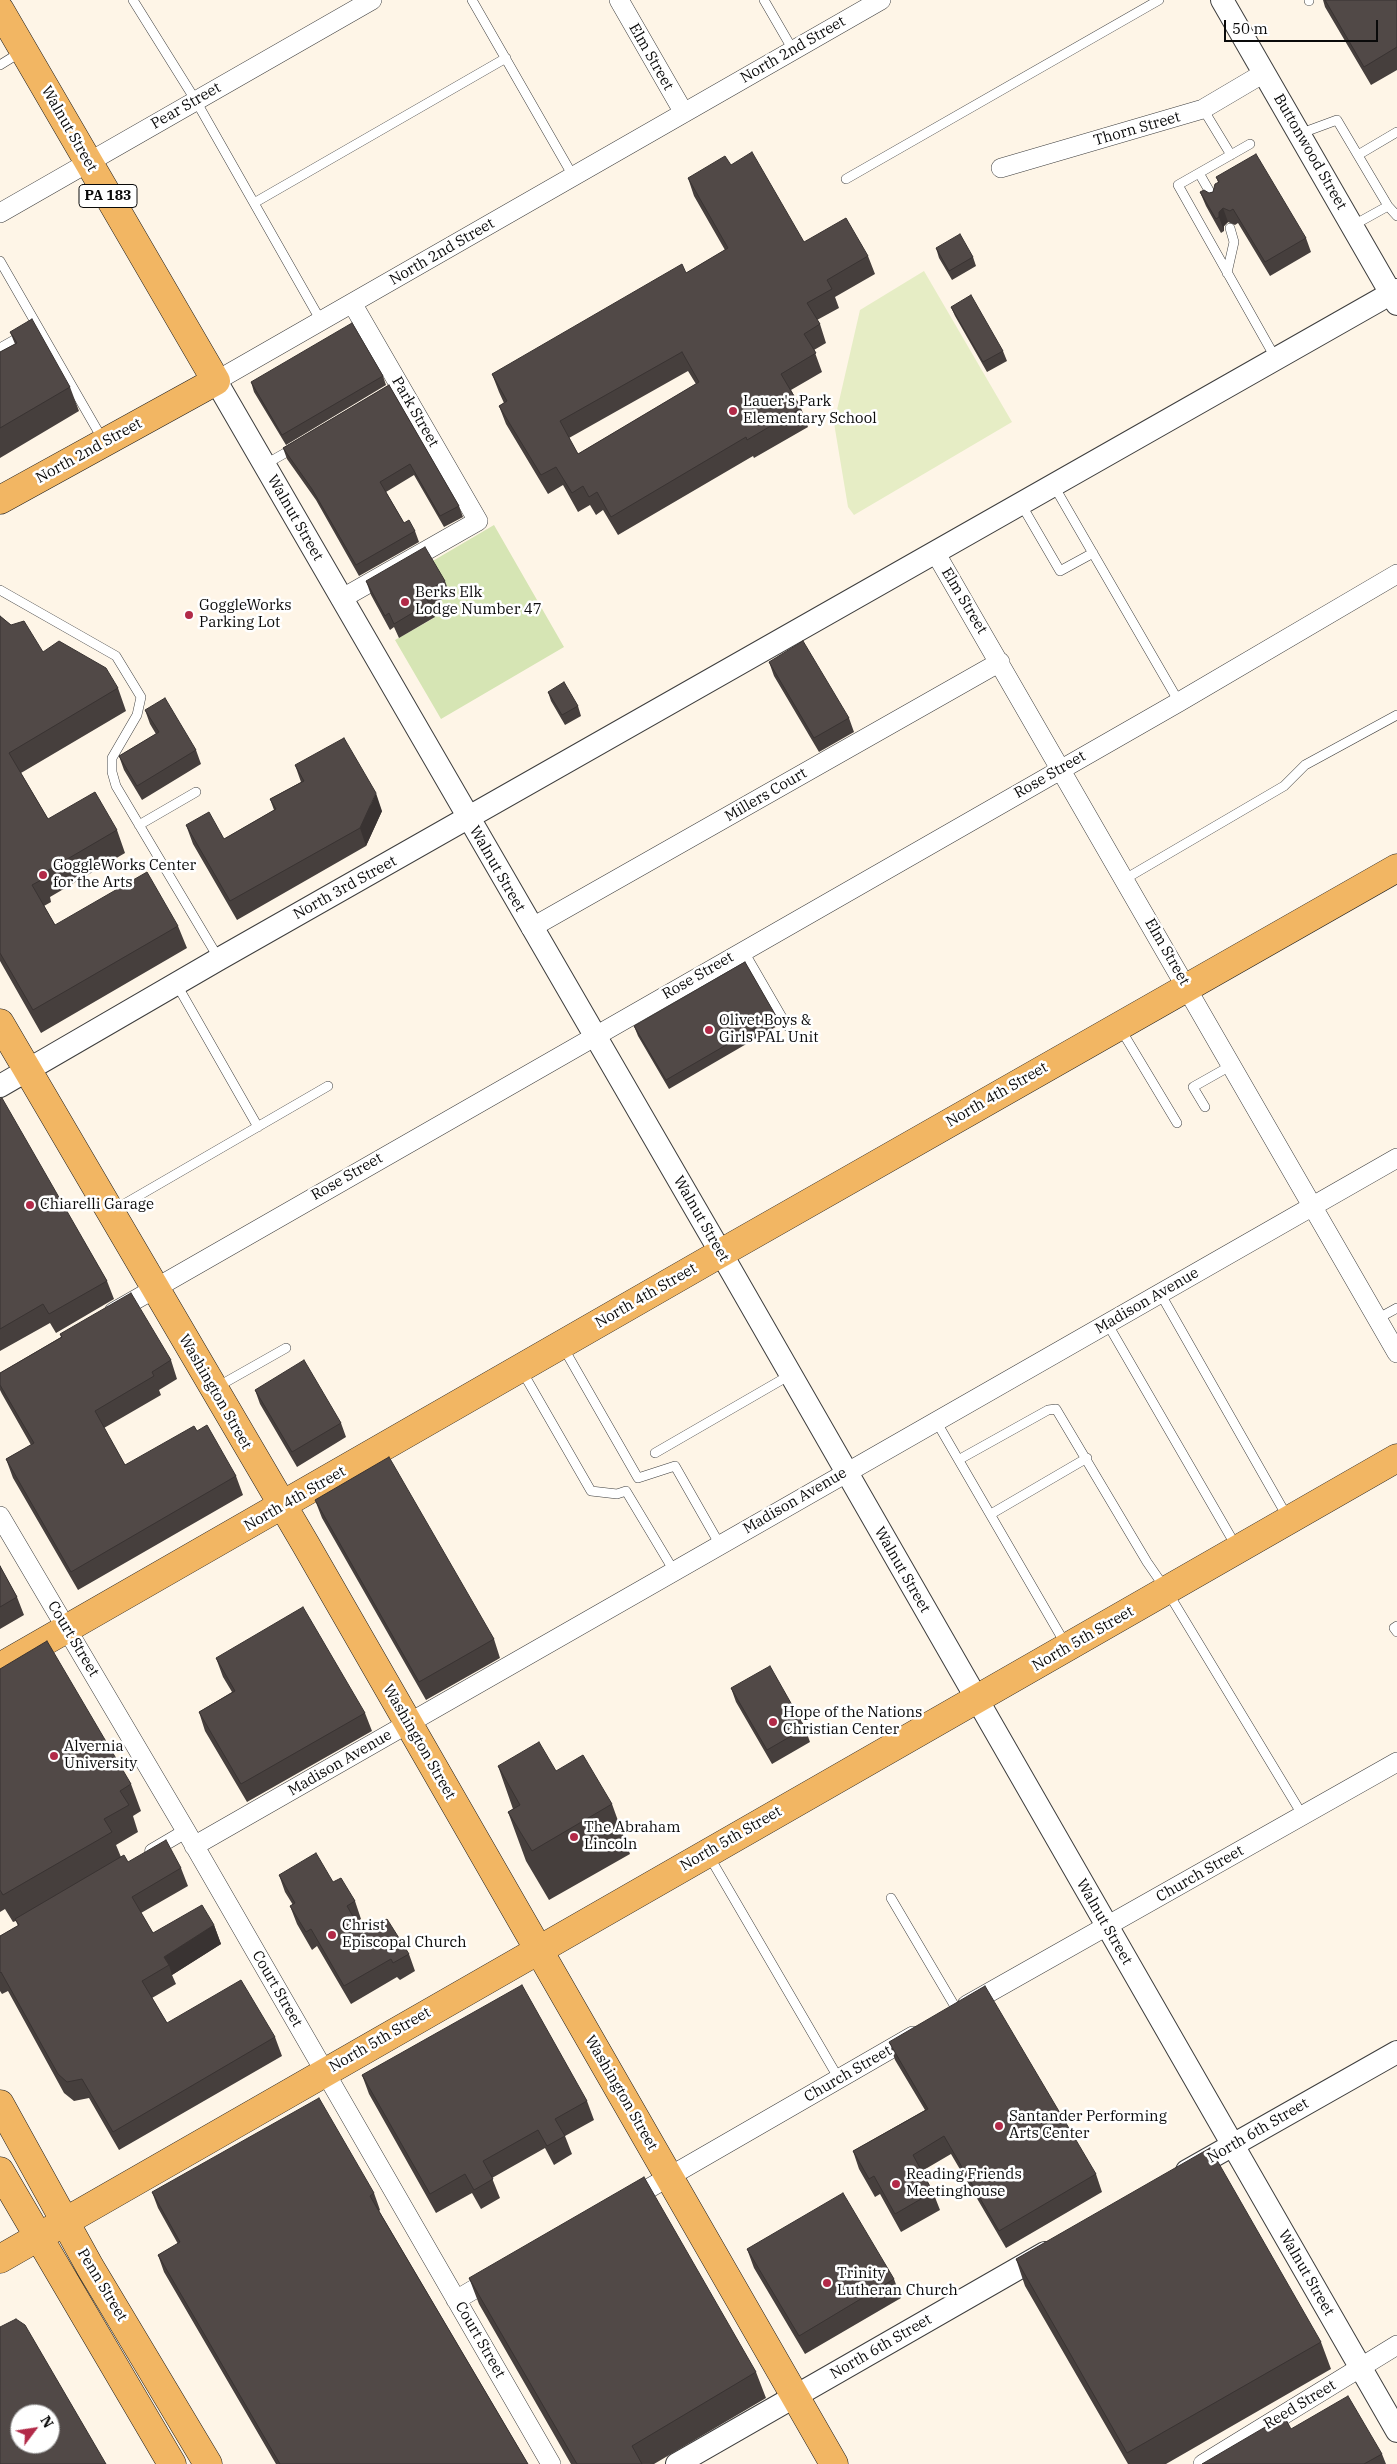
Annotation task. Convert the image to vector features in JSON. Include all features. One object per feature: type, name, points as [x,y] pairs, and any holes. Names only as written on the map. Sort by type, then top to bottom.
[{"type":"main road","name":"Walnut Street","points":[[0,10],[216,381]]},
{"type":"main road","name":"North 2nd Street","points":[[0,500],[216,381]]},
{"type":"main road","name":"North 4th Street","points":[[0,1668],[520,1368],[1397,868]]},
{"type":"main road","name":"Washington Street","points":[[0,1023],[408,1723],[834,2464]]},
{"type":"main road","name":"North 5th Street","points":[[0,2259],[1397,1458]]},
{"type":"main road","name":"Penn Street","points":[[0,2104],[90,2267],[208,2464]]},
{"type":"main road","name":"Penn Street","points":[[0,2171],[172,2464]]},
{"type":"street","name":"Pear Street","points":[[0,213],[372,0]]},
{"type":"street","name":"Elm Street","points":[[619,0],[684,113]]},
{"type":"street","name":"North 2nd Street","points":[[216,381],[881,0]]},
{"type":"street","name":"Buttonwood Street","points":[[1222,0],[1352,226],[1395,296]]},
{"type":"street","name":"Thorn Street","points":[[1001,168],[1203,109],[1264,73]]},
{"type":"street","name":"North 3rd Street","points":[[0,1086],[219,959],[935,552],[1276,359],[1395,296]]},
{"type":"street","name":"Park Street","points":[[341,599],[478,521],[395,388],[352,303]]},
{"type":"street","name":"Walnut Street","points":[[216,381],[531,928],[721,1253],[1397,2431]]},
{"type":"street","name":"Elm Street","points":[[935,552],[1062,769],[1397,1353]]},
{"type":"street","name":"Rose Street","points":[[94,1323],[594,1035],[1179,702],[1397,574]]},
{"type":"street","name":"Millers Court","points":[[531,928],[1000,662]]},
{"type":"street","name":"Madison Avenue","points":[[190,1839],[408,1723],[1397,1158]]},
{"type":"street","name":"Court Street","points":[[0,1516],[190,1839],[551,2464]]},
{"type":"street","name":"Church Street","points":[[609,2211],[1106,1925],[1136,1911],[1397,1762]]},
{"type":"street","points":[[142,1857],[190,1839]]},
{"type":"street","name":"North 6th Street","points":[[1173,2180],[1397,2052]]},
{"type":"street","name":"North 6th Street","points":[[677,2464],[1061,2244]]},
{"type":"street","points":[[456,2300],[507,2270]]},
{"type":"street","name":"Reed Street","points":[[1203,2464],[1397,2346]]},
{"type":"lane","points":[[134,0],[196,101],[321,321]]},
{"type":"lane","points":[[472,0],[573,176]]},
{"type":"lane","points":[[764,0],[793,50]]},
{"type":"lane","points":[[846,179],[1158,0]]},
{"type":"lane","points":[[0,64],[23,51]]},
{"type":"lane","points":[[254,203],[506,58]]},
{"type":"lane","points":[[1203,109],[1231,155]]},
{"type":"lane","points":[[1299,134],[1338,120],[1388,206],[1397,216]]},
{"type":"lane","points":[[1358,155],[1397,132]]},
{"type":"lane","points":[[1250,144],[1178,185],[1276,359]]},
{"type":"lane","points":[[1199,173],[1215,201]]},
{"type":"lane","points":[[1352,226],[1388,206]]},
{"type":"lane","points":[[1227,272],[1234,242],[1230,228]]},
{"type":"lane","points":[[0,261],[105,442]]},
{"type":"lane","points":[[0,348],[38,327]]},
{"type":"lane","points":[[264,465],[306,440]]},
{"type":"lane","points":[[1054,485],[1179,702]]},
{"type":"lane","points":[[1021,504],[1060,570],[1093,553]]},
{"type":"lane","points":[[0,590],[116,656],[141,697],[137,715],[112,758],[112,772],[116,786],[219,959]]},
{"type":"lane","points":[[1125,879],[1284,786],[1305,765],[1397,714]]},
{"type":"lane","points":[[139,825],[196,792]]},
{"type":"lane","points":[[743,950],[787,1026]]},
{"type":"lane","points":[[177,984],[258,1127]]},
{"type":"lane","points":[[1119,1026],[1177,1122]]},
{"type":"lane","points":[[1205,1107],[1193,1087],[1232,1066]]},
{"type":"lane","points":[[111,1212],[328,1086]]},
{"type":"lane","points":[[1160,1294],[1290,1521]]},
{"type":"lane","points":[[1377,1319],[1397,1308]]},
{"type":"lane","points":[[1107,1324],[1238,1550]]},
{"type":"lane","points":[[562,1344],[638,1478]]},
{"type":"lane","points":[[213,1389],[286,1348]]},
{"type":"lane","points":[[520,1368],[591,1491],[616,1494],[626,1490],[638,1478],[675,1466],[720,1544]]},
{"type":"lane","points":[[655,1452],[790,1375]]},
{"type":"lane","points":[[960,1460],[1048,1410],[1056,1409],[1087,1458],[1147,1562],[1167,1591],[1303,1816]]},
{"type":"lane","points":[[936,1420],[1067,1648]]},
{"type":"lane","points":[[991,1514],[1087,1458]]},
{"type":"lane","points":[[626,1490],[674,1571]]},
{"type":"lane","points":[[1397,1626],[1394,1628],[1397,1632]]},
{"type":"lane","points":[[707,1853],[839,2079]]},
{"type":"lane","points":[[891,1898],[957,2010]]},
{"type":"green space","points":[[924,271],[1012,422],[854,515],[848,507],[834,423],[860,310]]},
{"type":"green space","points":[[494,525],[564,647],[441,719],[395,640],[434,618],[429,607],[431,562]]},
{"type":"building","points":[[1325,0],[1397,0],[1397,47],[1364,67]]},
{"type":"building","points":[[752,152],[804,242],[846,218],[868,256],[827,280],[832,289],[807,303],[820,324],[804,334],[816,353],[781,374],[801,408],[747,440],[746,437],[611,517],[597,492],[589,497],[583,486],[572,493],[556,467],[541,475],[499,406],[507,401],[492,374],[682,264],[686,273],[728,248],[688,178],[725,156],[731,165]],"holes":[[[682,352],[699,382],[578,454],[560,421]]]},
{"type":"building","points":[[1256,154],[1306,238],[1265,262],[1233,209],[1230,211],[1223,208],[1216,219],[1200,192],[1204,190],[1209,193],[1213,192],[1215,184],[1219,182],[1216,177]]},
{"type":"building","points":[[960,234],[973,257],[949,271],[936,248]]},
{"type":"building","points":[[971,295],[1003,351],[983,362],[951,307]]},
{"type":"building","points":[[32,319],[70,387],[0,428],[0,352],[17,343],[10,332]]},
{"type":"building","points":[[352,323],[383,376],[282,435],[251,382]]},
{"type":"building","points":[[389,385],[459,506],[440,516],[410,464],[380,482],[404,523],[409,520],[415,531],[356,565],[312,489],[283,448]]},
{"type":"building","name":"Berks Elk Lodge Number 47","points":[[425,547],[445,581],[423,593],[429,603],[394,624],[389,613],[385,616],[366,581]]},
{"type":"building","points":[[0,616],[11,625],[24,621],[43,652],[59,641],[106,668],[118,688],[9,753],[48,819],[95,792],[117,830],[40,875],[43,879],[32,885],[55,925],[147,872],[178,926],[33,1010],[0,953]]},
{"type":"building","points":[[803,641],[849,718],[814,738],[769,662]]},
{"type":"building","points":[[564,682],[578,706],[562,715],[548,692]]},
{"type":"building","points":[[165,698],[196,750],[137,786],[119,756],[159,732],[145,710]]},
{"type":"building","points":[[344,738],[376,793],[360,828],[230,901],[186,825],[209,812],[224,839],[276,809],[270,799],[304,781],[295,765]]},
{"type":"building","name":"Olivet Boys & Girls PAL Unit","points":[[745,962],[776,1016],[666,1080],[634,1026]]},
{"type":"building","name":"Chiarelli Garage","points":[[2,1098],[107,1281],[49,1314],[43,1304],[0,1329],[0,1099]]},
{"type":"building","points":[[131,1293],[171,1360],[152,1372],[154,1376],[95,1411],[125,1465],[194,1426],[197,1431],[207,1425],[236,1476],[71,1572],[6,1459],[34,1443],[0,1385],[0,1373],[62,1337],[60,1334]]},
{"type":"building","points":[[304,1360],[341,1423],[292,1452],[255,1390]]},
{"type":"building","points":[[389,1457],[494,1639],[419,1682],[315,1500]]},
{"type":"building","points":[[0,1566],[17,1597],[0,1607]]},
{"type":"building","points":[[303,1607],[365,1713],[241,1784],[199,1712],[235,1691],[216,1658]]},
{"type":"building","name":"Alvernia University","points":[[47,1641],[131,1784],[120,1791],[129,1805],[104,1819],[112,1832],[3,1895],[0,1890],[0,1669]]},
{"type":"building","name":"Hope of the Nations Christian Center","points":[[770,1666],[805,1728],[767,1750],[731,1688]]},
{"type":"building","points":[[539,1742],[556,1771],[583,1755],[612,1804],[532,1851],[508,1812],[520,1805],[498,1766]]},
{"type":"building","points":[[166,1840],[181,1868],[132,1897],[153,1933],[202,1905],[214,1925],[164,1957],[169,1965],[142,1981],[167,2023],[241,1980],[275,2037],[113,2132],[82,2079],[67,2082],[58,2074],[0,1973],[0,1936],[19,1925],[15,1919],[124,1855],[128,1862]]},
{"type":"building","name":"Christ Episcopal Church","points":[[316,1853],[333,1882],[341,1878],[355,1901],[347,1906],[363,1934],[387,1919],[409,1954],[393,1963],[391,1959],[344,1986],[311,1929],[306,1932],[290,1906],[295,1903],[279,1875]]},
{"type":"building","points":[[522,1985],[587,2101],[555,2119],[565,2136],[547,2146],[538,2130],[483,2161],[493,2179],[474,2190],[465,2174],[430,2194],[362,2075]]},
{"type":"building","name":"Santander Performing Arts Center","points":[[985,1986],[1096,2174],[999,2231],[944,2136],[913,2155],[933,2192],[895,2214],[874,2176],[869,2179],[853,2151],[928,2109],[889,2042]]},
{"type":"building","points":[[319,2098],[374,2193],[370,2196],[528,2464],[280,2464],[158,2255],[180,2242],[152,2192]]},
{"type":"building","points":[[1210,2148],[1321,2342],[1127,2453],[1016,2259]]},
{"type":"building","points":[[644,2177],[756,2372],[632,2446],[642,2464],[577,2464],[469,2278]]},
{"type":"building","name":"Trinity Lutheran Church","points":[[843,2193],[894,2279],[799,2336],[747,2249]]},
{"type":"building","points":[[16,2319],[25,2325],[106,2464],[0,2464],[0,2327]]},
{"type":"building","points":[[1348,2396],[1382,2454],[1364,2464],[1202,2464],[1284,2416],[1291,2429]]},
{"type":"place","name":"Lauer's Park Elementary School","points":[[733,411]]},
{"type":"place","name":"Berks Elk Lodge Number 47","points":[[405,602]]},
{"type":"place","name":"GoggleWorks Parking Lot","points":[[189,615]]},
{"type":"place","name":"GoggleWorks Center for the Arts","points":[[43,875]]},
{"type":"place","name":"Olivet Boys & Girls PAL Unit","points":[[709,1030]]},
{"type":"place","name":"Chiarelli Garage","points":[[30,1205]]},
{"type":"place","name":"Hope of the Nations Christian Center","points":[[773,1722]]},
{"type":"place","name":"Alvernia University","points":[[54,1756]]},
{"type":"place","name":"The Abraham Lincoln","points":[[574,1837]]},
{"type":"place","name":"Christ Episcopal Church","points":[[332,1935]]},
{"type":"place","name":"Santander Performing Arts Center","points":[[999,2126]]},
{"type":"place","name":"Reading Friends Meetinghouse","points":[[896,2184]]},
{"type":"place","name":"Trinity Lutheran Church","points":[[827,2283]]}]
